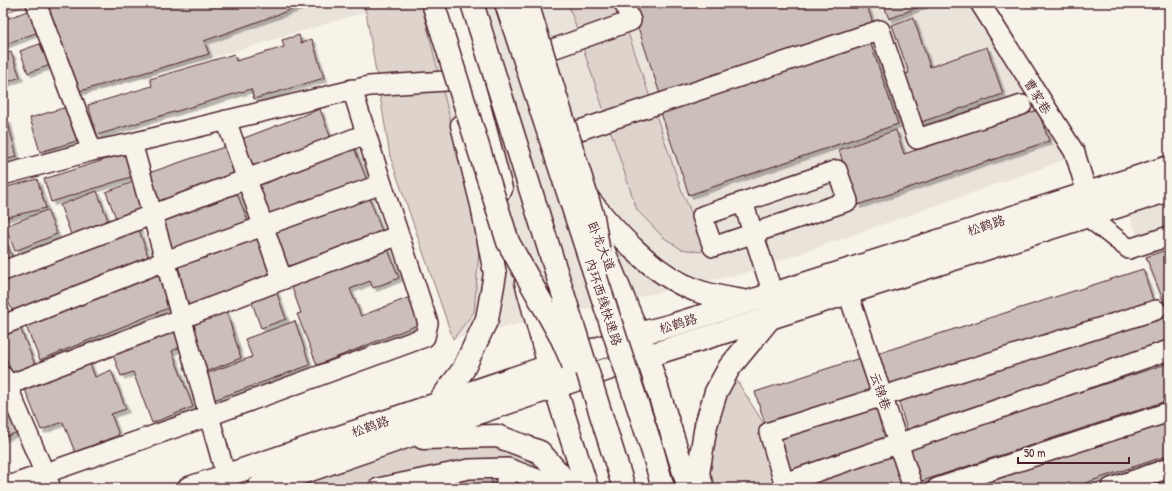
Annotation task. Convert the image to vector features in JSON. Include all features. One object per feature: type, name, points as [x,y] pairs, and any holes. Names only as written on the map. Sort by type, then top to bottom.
[{"type":"main road","points":[[432,3],[508,242],[562,339],[617,464]]},
{"type":"main road","points":[[451,3],[549,366],[587,488]]},
{"type":"main road","points":[[472,3],[624,488]]},
{"type":"main road","name":"内环西线快速路","points":[[506,3],[663,488]]},
{"type":"main road","name":"卧龙大道","points":[[517,3],[561,144],[647,356],[689,488]]},
{"type":"main road","points":[[527,3],[593,217],[610,326],[651,448]]},
{"type":"main road","points":[[438,403],[463,370],[487,318],[495,274],[482,205],[462,127],[459,30]]},
{"type":"main road","points":[[561,144],[576,184],[614,229],[653,267],[675,281],[694,290],[714,296],[748,301]]},
{"type":"main road","name":"松鹤路","points":[[189,488],[549,366],[638,334],[773,294],[1169,167]]},
{"type":"main road","name":"松鹤路","points":[[258,488],[400,438],[647,356],[1169,190]]},
{"type":"main road","points":[[703,488],[698,474],[706,425],[716,392],[729,368],[770,318]]},
{"type":"main road","points":[[400,438],[497,436],[540,452],[560,475],[568,488]]},
{"type":"street","points":[[36,3],[92,151]]},
{"type":"street","points":[[533,56],[631,21],[624,3]]},
{"type":"street","name":"曹家巷","points":[[980,3],[1075,153],[1087,193]]},
{"type":"street","points":[[561,144],[880,30],[917,139],[1022,105]]},
{"type":"street","points":[[3,175],[92,151],[132,143],[369,86],[461,80]]},
{"type":"street","points":[[3,488],[48,481],[209,416],[426,337],[428,323],[352,90]]},
{"type":"street","points":[[226,120],[282,279]]},
{"type":"street","points":[[3,271],[366,134]]},
{"type":"street","points":[[132,143],[226,476]]},
{"type":"street","points":[[837,170],[848,201],[713,247],[702,216],[743,202],[837,170]]},
{"type":"street","points":[[3,325],[165,261],[382,184]]},
{"type":"street","points":[[743,202],[773,294]]},
{"type":"street","points":[[1087,216],[1129,249],[1169,236]]},
{"type":"street","points":[[48,481],[4,383],[181,318],[399,235]]},
{"type":"street","name":"云锦巷","points":[[848,293],[913,488]]},
{"type":"street","points":[[1156,310],[769,432],[785,485],[898,443],[1169,350]]},
{"type":"street","points":[[938,488],[1169,412]]},
{"type":"street","points":[[505,488],[508,468]]},
{"type":"street","points":[[378,488],[469,469],[508,468],[537,478],[546,488]]},
{"type":"street","points":[[1111,488],[1169,468]]},
{"type":"shaded area","points":[[3,3],[23,3],[24,6],[3,14]]},
{"type":"shaded area","points":[[43,3],[971,3],[1073,157],[745,273],[453,339],[390,156],[366,12],[80,97]]},
{"type":"shaded area","points":[[363,3],[421,3],[480,239],[474,312],[453,339],[390,156],[366,12]]},
{"type":"shaded area","points":[[568,3],[618,3],[682,192],[706,247],[701,252],[681,249],[663,237],[637,210]]},
{"type":"shaded area","points":[[1169,191],[1169,327],[1126,204]]},
{"type":"shaded area","points":[[729,368],[769,432],[786,488],[703,488]]},
{"type":"shaded area","points":[[497,436],[540,452],[568,488],[497,488],[496,468],[378,488],[258,488],[400,439]]},
{"type":"building","points":[[46,3],[300,3],[301,6],[204,41],[209,54],[80,91]]},
{"type":"building","points":[[630,3],[866,3],[874,26],[661,97]]},
{"type":"building","points":[[883,3],[928,3],[889,19]]},
{"type":"building","points":[[33,9],[41,31],[3,45],[3,20]]},
{"type":"building","points":[[913,17],[930,67],[987,47],[1003,94],[915,124],[898,76],[909,73],[892,25]]},
{"type":"building","points":[[299,35],[301,43],[312,39],[324,78],[254,99],[251,89],[97,135],[88,105],[152,86],[150,79],[234,54],[236,61],[284,47],[282,40]]},
{"type":"building","points":[[869,39],[898,124],[689,195],[660,110]]},
{"type":"building","points":[[45,42],[53,64],[28,73],[20,51]]},
{"type":"building","points":[[11,52],[20,77],[3,84],[3,55]]},
{"type":"building","points":[[70,106],[80,140],[40,152],[30,118]]},
{"type":"building","points":[[320,109],[333,144],[252,175],[239,140]]},
{"type":"building","points":[[1038,110],[1049,141],[857,205],[839,150],[896,130],[904,154]]},
{"type":"building","points":[[7,119],[17,157],[3,160],[3,120]]},
{"type":"building","points":[[353,145],[368,183],[272,220],[257,182]]},
{"type":"building","points":[[227,146],[239,179],[158,208],[146,174]]},
{"type":"building","points":[[126,153],[134,176],[51,202],[44,179]]},
{"type":"building","points":[[37,179],[46,208],[3,218],[3,188]]},
{"type":"building","points":[[133,182],[144,210],[117,221],[106,192]]},
{"type":"building","points":[[97,191],[109,223],[72,237],[60,205]]},
{"type":"building","points":[[236,191],[250,226],[174,256],[160,221]]},
{"type":"building","points":[[368,194],[383,234],[287,271],[272,231]]},
{"type":"building","points":[[47,210],[57,234],[15,251],[5,226]]},
{"type":"building","points":[[137,224],[149,259],[14,315],[5,294],[3,294],[3,275]]},
{"type":"building","points":[[3,234],[13,259],[3,263]]},
{"type":"building","points":[[261,236],[274,276],[188,310],[176,277],[181,275],[177,264]]},
{"type":"building","points":[[386,244],[399,278],[373,288],[370,281],[350,289],[361,316],[410,297],[420,324],[317,365],[297,314],[301,313],[290,282]]},
{"type":"building","points":[[1169,249],[1169,315],[1146,257]]},
{"type":"building","points":[[1143,269],[1154,303],[889,387],[879,353]]},
{"type":"building","points":[[156,270],[171,307],[40,360],[25,324]]},
{"type":"building","points":[[275,288],[286,319],[261,328],[250,297]]},
{"type":"building","points":[[225,307],[241,358],[203,373],[188,322]]},
{"type":"building","points":[[1161,312],[1169,336],[1169,346],[907,430],[897,396]]},
{"type":"building","points":[[295,321],[310,365],[211,401],[202,375],[252,357],[245,339]]},
{"type":"building","points":[[173,323],[182,346],[172,351],[193,407],[152,423],[133,372],[121,376],[110,347]]},
{"type":"building","points":[[19,325],[36,367],[13,376],[3,350],[3,331]]},
{"type":"building","points":[[860,358],[871,392],[766,427],[755,392]]},
{"type":"building","points":[[89,361],[95,377],[111,370],[126,409],[111,414],[119,435],[75,452],[63,422],[41,430],[24,387]]},
{"type":"building","points":[[1169,363],[1169,400],[919,482],[908,448]]},
{"type":"building","points":[[3,391],[20,431],[3,438]]},
{"type":"building","points":[[883,405],[894,440],[790,474],[778,440]]},
{"type":"building","points":[[1169,418],[1169,455],[1070,488],[956,488]]},
{"type":"building","points":[[897,453],[908,488],[793,488]]},
{"type":"building","points":[[490,473],[493,488],[417,488]]},
{"type":"building","points":[[1169,474],[1169,488],[1125,488]]}]
